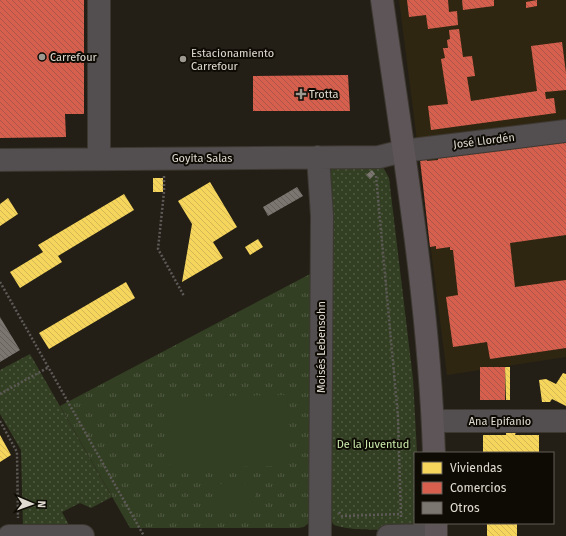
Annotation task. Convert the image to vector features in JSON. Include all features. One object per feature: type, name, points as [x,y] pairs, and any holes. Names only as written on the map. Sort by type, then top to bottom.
[{"type":"main road","points":[[382,0],[403,151],[427,346],[434,452]]},
{"type":"street","points":[[99,0],[99,158]]},
{"type":"street","name":"José Llordén","points":[[403,151],[566,131]]},
{"type":"street","name":"Goyita Salas","points":[[0,160],[99,158],[379,157],[403,151]]},
{"type":"street","name":"Moisés Lebensohn","points":[[318,157],[322,216],[320,536]]},
{"type":"street","name":"Ana Epifanio","points":[[433,421],[566,421]]},
{"type":"street","points":[[388,536],[402,536],[436,531]]},
{"type":"street","points":[[9,536],[83,536]]},
{"type":"path","points":[[379,157],[375,169],[398,417],[402,536]]},
{"type":"path","points":[[164,158],[164,192],[158,249],[184,296]]},
{"type":"path","points":[[0,282],[144,536]]},
{"type":"path","points":[[0,394],[48,368]]},
{"type":"path","points":[[0,421],[17,452],[18,536]]},
{"type":"path","points":[[335,509],[342,516],[401,514]]},
{"type":"shaded area","points":[[399,0],[566,0],[566,357],[447,375]]},
{"type":"green space","name":"De la Juventud","points":[[378,165],[383,167],[389,178],[413,379],[417,452],[414,452],[414,522],[408,527],[369,530],[347,528],[333,524],[329,516],[328,172],[335,166]]},
{"type":"green space","points":[[312,273],[311,521],[304,527],[298,528],[130,528],[60,406]]},
{"type":"green space","points":[[30,354],[112,497],[91,508],[80,503],[62,512],[71,529],[23,528],[21,450],[0,414],[0,370]]},
{"type":"green space","points":[[287,395],[288,466],[170,468],[169,397]]},
{"type":"green space","points":[[255,483],[255,511],[216,511],[216,484]]},
{"type":"building: Viviendas","points":[[153,178],[163,178],[163,192],[153,192]]},
{"type":"building: Viviendas","points":[[210,182],[237,227],[213,242],[223,258],[182,282],[192,224],[178,201]]},
{"type":"building: Viviendas","points":[[124,194],[134,210],[58,256],[62,262],[20,288],[10,272],[43,252],[38,245]]},
{"type":"building: Viviendas","points":[[8,198],[18,214],[0,226],[0,204]]},
{"type":"building: Viviendas","points":[[258,239],[263,247],[250,255],[245,247]]},
{"type":"building: Viviendas","points":[[126,282],[135,298],[49,349],[39,333]]},
{"type":"building: Viviendas","points":[[505,367],[510,367],[510,400],[506,400]]},
{"type":"building: Viviendas","points":[[563,373],[566,374],[566,406],[552,399],[550,402],[542,402],[539,380],[546,379],[556,384]]},
{"type":"building: Viviendas","points":[[506,431],[516,432],[515,435],[539,435],[539,452],[483,452],[483,435],[506,435]]},
{"type":"building: Viviendas","points":[[0,435],[11,455],[0,462]]},
{"type":"building: Viviendas","points":[[487,524],[517,524],[517,536],[487,536]]},
{"type":"building: Comercios","name":"Carrefour","points":[[0,0],[84,0],[84,114],[65,114],[66,137],[0,138]]},
{"type":"building: Comercios","points":[[407,0],[448,0],[449,12],[457,11],[458,25],[428,29],[426,15],[409,17]]},
{"type":"building: Comercios","points":[[462,0],[494,0],[494,6],[463,10]]},
{"type":"building: Comercios","points":[[537,0],[537,6],[526,8],[526,2]]},
{"type":"building: Comercios","points":[[459,29],[463,57],[472,56],[475,76],[467,77],[471,101],[537,91],[531,46],[562,42],[566,73],[566,90],[545,92],[546,99],[554,98],[556,113],[431,130],[428,106],[448,104],[441,59],[445,58],[443,48],[448,48],[447,40],[450,39],[449,30]]},
{"type":"building: Comercios","name":"Trotta","points":[[348,75],[350,111],[253,111],[253,76]]},
{"type":"building: Comercios","points":[[566,132],[566,235],[510,243],[515,287],[566,280],[566,348],[490,359],[487,342],[453,347],[446,297],[458,295],[453,250],[450,250],[450,247],[436,249],[436,246],[430,247],[419,151],[426,150],[427,161],[438,160],[438,155]]},
{"type":"building: Comercios","points":[[480,367],[505,367],[505,400],[480,400]]},
{"type":"building: Otros","points":[[372,170],[375,174],[370,179],[366,175]]},
{"type":"building: Otros","points":[[297,187],[303,196],[268,216],[263,207]]},
{"type":"building: Otros","points":[[0,317],[20,350],[0,362]]},
{"type":"place","name":"Carrefour","points":[[42,57]]},
{"type":"place","name":"Estacionamiento Carrefour","points":[[183,59]]},
{"type":"place","name":"Trotta","points":[[301,94]]}]
